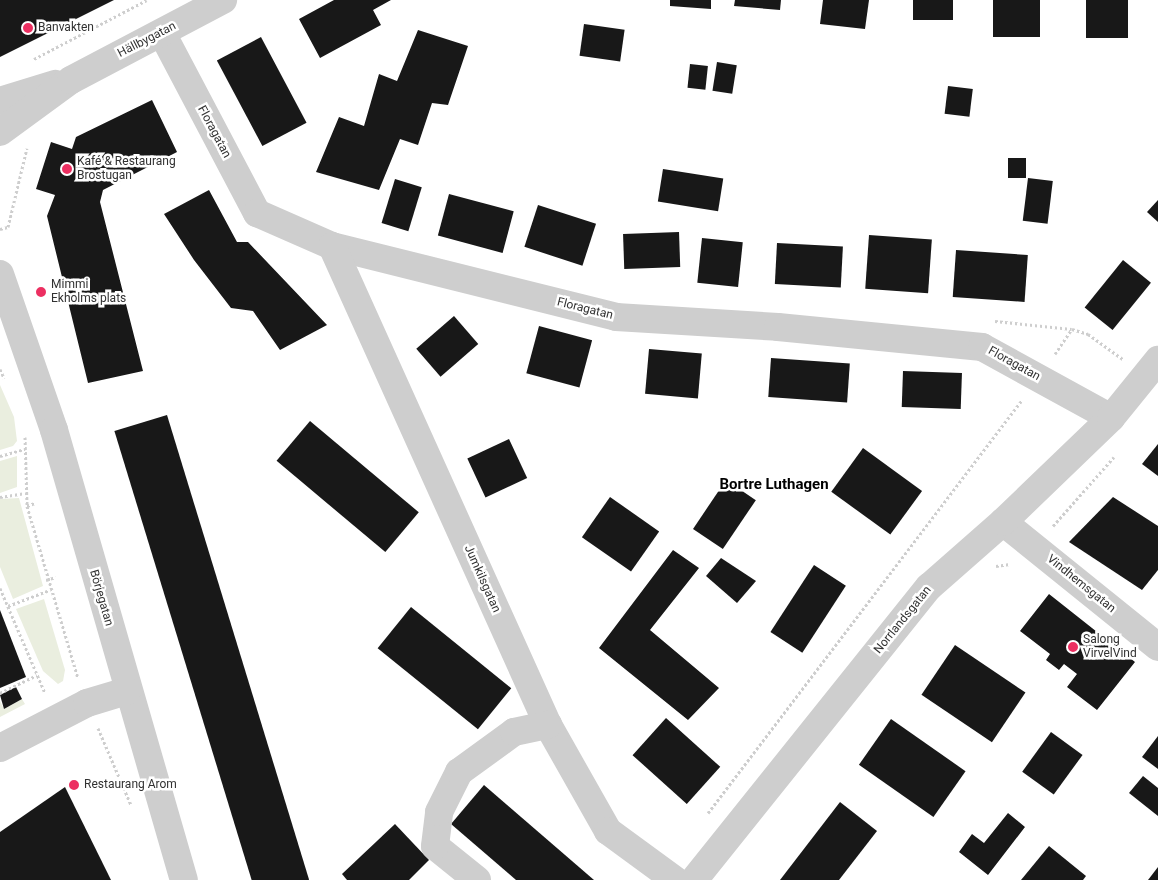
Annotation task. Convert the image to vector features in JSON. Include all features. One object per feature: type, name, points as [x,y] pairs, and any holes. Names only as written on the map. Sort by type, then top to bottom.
[{"type":"street","name":"Hällbygatan","points":[[0,132],[71,80],[223,0]]},
{"type":"street","name":"Floragatan","points":[[162,33],[257,213],[332,246],[616,317],[778,327],[982,347],[1111,418]]},
{"type":"street","name":"Hällbygatan","points":[[0,101],[71,80]]},
{"type":"street","name":"Jumkilsgatan","points":[[332,246],[548,725],[608,831],[675,880]]},
{"type":"street","name":"Börjegatan","points":[[0,274],[7,308],[54,430],[127,691],[184,880]]},
{"type":"street","name":"Norrlandsgatan","points":[[694,880],[929,587],[1003,522],[1111,418],[1151,368]]},
{"type":"street","name":"Vindhemsgatan","points":[[1003,522],[1158,647]]},
{"type":"street","points":[[0,748],[88,703],[127,691]]},
{"type":"street","points":[[477,880],[435,846],[439,812],[458,772],[514,732],[548,725]]},
{"type":"path","points":[[33,60],[147,0]]},
{"type":"path","points":[[0,229],[8,227],[29,138]]},
{"type":"path","points":[[982,347],[981,319],[1072,329],[1151,368]]},
{"type":"path","points":[[702,821],[1039,378],[1072,329]]},
{"type":"path","points":[[0,369],[2,377],[7,384]]},
{"type":"path","points":[[25,431],[27,506],[46,580],[79,683]]},
{"type":"path","points":[[0,456],[25,449]]},
{"type":"path","points":[[992,566],[1016,563],[1034,547],[1118,452]]},
{"type":"path","points":[[0,497],[26,493]]},
{"type":"path","points":[[27,506],[35,503]]},
{"type":"path","points":[[46,580],[56,577]]},
{"type":"path","points":[[0,588],[46,696]]},
{"type":"path","points":[[8,606],[50,590]]},
{"type":"path","points":[[0,693],[37,675]]},
{"type":"path","points":[[96,723],[132,808]]},
{"type":"shaded area","points":[[0,385],[14,417],[17,441],[13,446],[0,450]]},
{"type":"shaded area","points":[[17,456],[17,487],[0,493],[0,461]]},
{"type":"shaded area","points":[[19,498],[43,586],[13,599],[0,567],[0,499]]},
{"type":"shaded area","points":[[44,599],[65,670],[63,681],[58,684],[43,671],[16,609]]},
{"type":"shaded area","points":[[22,699],[25,704],[0,717],[0,701],[4,709]]},
{"type":"building","name":"Banvakten","points":[[0,0],[114,0],[0,57]]},
{"type":"building","points":[[334,0],[391,0],[373,10],[381,25],[320,58],[299,19]]},
{"type":"building","points":[[670,0],[711,0],[711,9],[670,6]]},
{"type":"building","points":[[735,0],[781,0],[780,10],[734,6]]},
{"type":"building","points":[[823,0],[869,0],[865,29],[820,24]]},
{"type":"building","points":[[913,0],[953,0],[953,20],[913,20]]},
{"type":"building","points":[[993,0],[1040,0],[1040,37],[993,37]]},
{"type":"building","points":[[1086,0],[1128,0],[1128,38],[1086,38]]},
{"type":"building","points":[[584,24],[625,30],[620,61],[580,56]]},
{"type":"building","points":[[418,30],[468,46],[448,105],[432,103],[418,145],[400,139],[379,190],[316,172],[339,117],[364,126],[379,74],[397,81]]},
{"type":"building","points":[[261,37],[307,123],[262,146],[217,60]]},
{"type":"building","points":[[717,62],[737,65],[732,94],[712,91]]},
{"type":"building","points":[[690,64],[708,66],[705,90],[687,88]]},
{"type":"building","points":[[948,86],[973,89],[969,117],[945,114]]},
{"type":"building","points":[[152,100],[177,152],[103,190],[100,202],[143,371],[88,383],[47,216],[55,195],[36,189],[51,142],[72,149],[76,137]]},
{"type":"building","points":[[1008,158],[1026,158],[1026,178],[1008,178]]},
{"type":"building","points":[[663,169],[723,179],[718,211],[658,202]]},
{"type":"building","points":[[1028,178],[1053,181],[1048,224],[1023,221]]},
{"type":"building","points":[[395,179],[422,187],[408,231],[382,223]]},
{"type":"building","points":[[209,190],[237,242],[248,242],[327,325],[280,350],[253,311],[231,308],[194,260],[164,214]]},
{"type":"building","points":[[449,194],[514,211],[503,253],[438,236]]},
{"type":"building","points":[[1158,200],[1158,222],[1147,212]]},
{"type":"building","points":[[538,205],[596,224],[582,266],[524,247]]},
{"type":"building","points":[[679,232],[680,267],[624,269],[623,234]]},
{"type":"building","points":[[869,235],[932,239],[928,293],[865,289]]},
{"type":"building","points":[[702,238],[743,242],[738,287],[697,283]]},
{"type":"building","points":[[777,243],[843,246],[841,287],[775,284]]},
{"type":"building","points":[[956,250],[1028,255],[1025,302],[953,297]]},
{"type":"building","points":[[1123,260],[1151,283],[1113,330],[1085,307]]},
{"type":"building","points":[[454,316],[478,344],[441,377],[416,349]]},
{"type":"building","points":[[539,326],[592,340],[579,388],[526,373]]},
{"type":"building","points":[[649,349],[702,354],[698,398],[645,394]]},
{"type":"building","points":[[771,358],[850,364],[847,402],[768,397]]},
{"type":"building","points":[[903,371],[962,373],[961,409],[902,407]]},
{"type":"building","points":[[167,415],[309,880],[252,880],[114,431]]},
{"type":"building","points":[[310,421],[419,512],[385,552],[277,461]]},
{"type":"building","points":[[509,439],[527,478],[485,497],[467,458]]},
{"type":"building","points":[[1158,444],[1158,476],[1142,464]]},
{"type":"building","points":[[863,448],[922,491],[890,535],[831,492]]},
{"type":"building","points":[[726,480],[756,500],[723,549],[693,529]]},
{"type":"building","points":[[610,497],[659,531],[631,572],[582,537]]},
{"type":"building","points":[[1113,497],[1158,526],[1158,570],[1142,590],[1069,542]]},
{"type":"building","points":[[673,550],[699,568],[650,630],[719,688],[688,720],[599,648]]},
{"type":"building","points":[[721,558],[756,581],[737,603],[706,576]]},
{"type":"building","points":[[814,565],[846,586],[802,653],[770,632]]},
{"type":"building","points":[[1049,594],[1135,662],[1097,710],[1067,687],[1077,674],[1064,664],[1059,670],[1046,660],[1050,654],[1020,631]]},
{"type":"building","points":[[411,607],[511,688],[478,729],[378,648]]},
{"type":"building","points":[[0,610],[26,677],[0,688]]},
{"type":"building","points":[[955,645],[1025,693],[992,742],[921,695]]},
{"type":"building","points":[[16,687],[22,699],[4,709],[0,695]]},
{"type":"building","points":[[666,718],[720,767],[687,804],[633,755]]},
{"type":"building","points":[[891,719],[966,771],[933,817],[859,765]]},
{"type":"building","points":[[1051,732],[1083,755],[1054,795],[1022,772]]},
{"type":"building","points":[[1158,736],[1158,769],[1142,757]]},
{"type":"building","points":[[1143,776],[1158,788],[1158,816],[1129,793]]},
{"type":"building","points":[[484,785],[594,880],[516,880],[451,824]]},
{"type":"building","points":[[65,787],[111,880],[0,880],[0,832]]},
{"type":"building","points":[[840,802],[877,831],[839,880],[780,880]]},
{"type":"building","points":[[1008,813],[1025,827],[988,875],[959,852],[972,834],[984,843]]},
{"type":"building","points":[[395,824],[429,860],[409,880],[347,880],[342,874]]},
{"type":"building","points":[[1049,846],[1086,876],[1083,880],[1021,880]]},
{"type":"building","points":[[1158,867],[1158,880],[1148,880]]},
{"type":"place","name":"Banvakten","points":[[28,28]]},
{"type":"place","name":"Kafé & Restaurang Brostugan","points":[[67,169]]},
{"type":"place","name":"Mimmi Ekholms plats","points":[[41,292]]},
{"type":"place","name":"Salong VirvelVind","points":[[1073,647]]},
{"type":"place","name":"Restaurang Arom","points":[[74,785]]},
{"type":"district","name":"Bortre Luthagen","points":[[774,485]]}]
